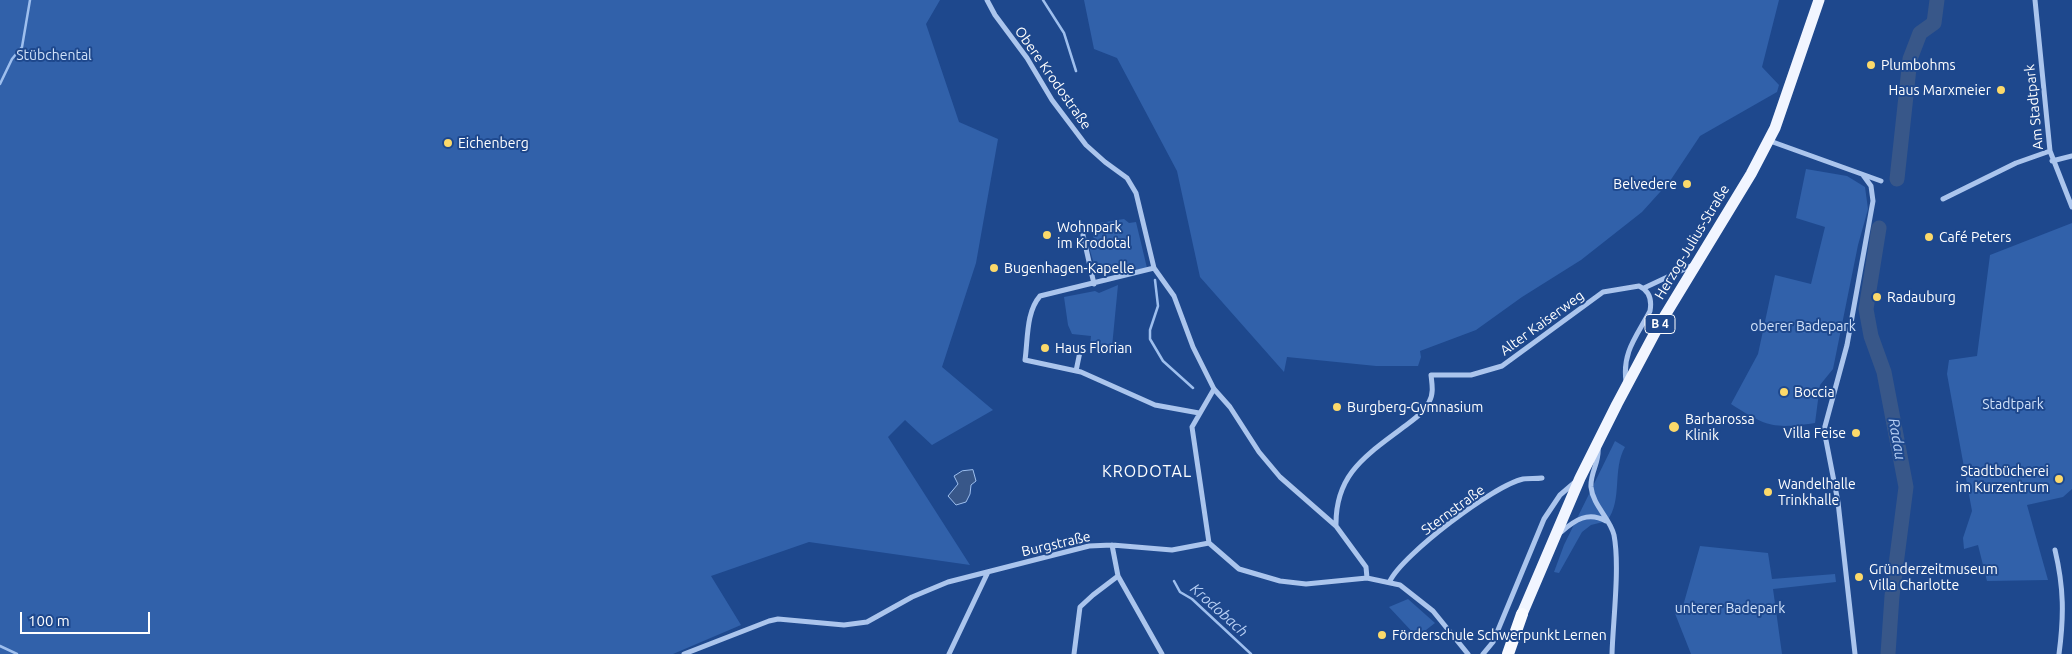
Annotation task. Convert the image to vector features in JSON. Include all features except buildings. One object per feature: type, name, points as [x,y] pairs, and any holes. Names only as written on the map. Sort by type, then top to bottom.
[{"type":"highway","name":"B 4","points":[[1508,654],[1522,614]]},
{"type":"main road","name":"Herzog-Julius-Straße","points":[[1597,444],[1658,327],[1769,141],[1783,108],[1820,0]]},
{"type":"main road","name":"B 4","points":[[1522,614],[1580,478],[1597,444]]},
{"type":"street","name":"Obere Krodostraße","points":[[987,0],[995,15],[1027,58],[1052,100],[1081,138],[1104,162],[1127,178],[1136,193],[1154,268],[1174,296],[1193,347],[1214,389],[1230,407],[1259,452],[1280,477],[1336,526],[1366,567],[1367,578]]},
{"type":"street","name":"Am Stadtpark","points":[[2035,0],[2050,151],[2052,162],[2072,207]]},
{"type":"street","points":[[1769,141],[1881,181]]},
{"type":"street","points":[[1943,199],[2016,163],[2050,151]]},
{"type":"street","points":[[2052,162],[2072,156]]},
{"type":"street","points":[[1855,654],[1838,502],[1824,430],[1849,336],[1873,201],[1871,186],[1863,175]]},
{"type":"street","points":[[1083,236],[1094,284]]},
{"type":"street","name":"Alter Kaiserweg","points":[[1336,526],[1337,502],[1351,472],[1364,457],[1424,409],[1432,394],[1431,375],[1471,375],[1502,366],[1603,292],[1642,287],[1697,263]]},
{"type":"street","points":[[1154,268],[1040,296],[1033,304],[1025,360],[1076,372],[1108,383],[1155,406],[1199,413]]},
{"type":"street","points":[[1626,387],[1624,366],[1630,347],[1652,304],[1648,292],[1642,287]]},
{"type":"street","points":[[1076,372],[1081,347]]},
{"type":"street","points":[[1214,389],[1192,427],[1209,543],[1239,569],[1280,581],[1306,584],[1367,578],[1390,582],[1406,589],[1433,611],[1468,654]]},
{"type":"street","name":"Herzog-Julius-Straße","points":[[1597,444],[1600,458],[1592,473],[1591,486],[1596,502],[1614,535],[1612,654]]},
{"type":"street","name":"Sternstraße","points":[[1390,582],[1395,570],[1437,532],[1469,510],[1506,486],[1522,479],[1542,478]]},
{"type":"street","points":[[1483,654],[1493,642],[1519,574],[1547,513],[1560,495],[1580,478]]},
{"type":"street","points":[[1555,538],[1580,518],[1596,517],[1607,521]]},
{"type":"street","name":"Burgstraße","points":[[684,654],[769,620],[778,619],[844,625],[867,622],[921,593],[948,582],[1089,546],[1112,545],[1172,550],[1209,543]]},
{"type":"street","points":[[1112,545],[1118,576],[1162,654]]},
{"type":"street","points":[[2055,550],[2063,590],[2059,654]]},
{"type":"street","points":[[949,654],[988,572]]},
{"type":"street","points":[[1074,654],[1080,607],[1093,594],[1118,576]]},
{"type":"green space","name":"Stübchental","points":[[0,0],[940,0],[926,24],[959,122],[998,139],[976,263],[942,367],[993,410],[932,445],[905,420],[888,437],[970,565],[809,542],[711,576],[741,625],[673,654],[0,654]]},
{"type":"green space","points":[[1084,0],[1779,0],[1762,67],[1779,85],[1777,92],[1700,136],[1670,181],[1642,212],[1581,260],[1522,297],[1476,330],[1420,351],[1421,357],[1418,366],[1376,366],[1287,357],[1284,372],[1200,277],[1177,171],[1117,58],[1094,49]]},
{"type":"green space","name":"oberer Badepark","points":[[1806,169],[1847,176],[1865,187],[1868,209],[1858,245],[1833,369],[1820,385],[1815,423],[1779,426],[1753,418],[1731,404],[1758,354],[1775,275],[1811,284],[1825,227],[1796,218]]},
{"type":"green space","points":[[1124,219],[1129,223],[1136,222],[1147,268],[1136,270],[1133,263],[1096,271],[1089,247],[1094,242],[1093,234],[1101,231],[1099,223]]},
{"type":"green space","name":"Stadtpark","points":[[2072,223],[2072,489],[2063,497],[2027,505],[2048,580],[1987,581],[1978,545],[1964,549],[1963,538],[1972,511],[1947,374],[1949,360],[1977,356],[1990,255]]},
{"type":"green space","points":[[1118,285],[1112,347],[1090,345],[1091,336],[1072,334],[1068,325],[1064,297],[1095,291],[1099,293]]},
{"type":"green space","points":[[1615,441],[1625,447],[1619,465],[1615,504],[1612,513],[1607,521],[1591,525],[1582,532],[1559,573],[1554,572],[1564,545]]},
{"type":"green space","name":"unterer Badepark","points":[[1700,546],[1768,553],[1772,579],[1835,574],[1836,582],[1773,589],[1782,654],[1691,654],[1674,611],[1681,613]]},
{"type":"green space","points":[[1408,599],[1435,623],[1417,637],[1389,607]]},
{"type":"shaded area","points":[[973,470],[976,481],[971,485],[970,494],[966,502],[956,505],[948,496],[958,484],[954,476],[962,471]]},
{"type":"waterway","points":[[0,84],[12,59],[22,47],[30,0]]},
{"type":"waterway","name":"Krodobach","points":[[1043,0],[1064,33],[1076,71]]},
{"type":"waterway","name":"Radau","points":[[1897,179],[1910,59],[1920,33],[1934,23],[1937,0]]},
{"type":"waterway","name":"Radau","points":[[1879,228],[1866,309],[1871,336],[1884,372],[1906,487],[1892,596],[1888,654]]},
{"type":"waterway","name":"Krodobach","points":[[1155,280],[1158,306],[1150,330],[1150,339],[1163,361],[1193,388]]},
{"type":"waterway","name":"Krodobach","points":[[1174,581],[1180,592],[1192,599],[1251,654]]},
{"type":"waterway","points":[[0,646],[17,654]]},
{"type":"place","name":"Plumbohms","points":[[1871,65]]},
{"type":"place","name":"Haus Marxmeier","points":[[2001,90]]},
{"type":"place","name":"Eichenberg","points":[[448,143]]},
{"type":"place","name":"Belvedere","points":[[1687,184]]},
{"type":"place","name":"Wohnpark im Krodotal","points":[[1047,235]]},
{"type":"place","name":"Café Peters","points":[[1929,237]]},
{"type":"place","name":"Bugenhagen-Kapelle","points":[[994,268]]},
{"type":"place","name":"Radauburg","points":[[1877,297]]},
{"type":"place","name":"Haus Florian","points":[[1045,348]]},
{"type":"place","name":"Boccia","points":[[1784,392]]},
{"type":"place","name":"Burgberg-Gymnasium","points":[[1337,407]]},
{"type":"place","name":"Barbarossa Klinik","points":[[1674,427]]},
{"type":"place","name":"Villa Feise","points":[[1856,433]]},
{"type":"place","name":"Stadtbücherei im Kurzentrum","points":[[2059,479]]},
{"type":"place","name":"Wandelhalle Trinkhalle","points":[[1768,492]]},
{"type":"place","name":"Gründerzeitmuseum Villa Charlotte","points":[[1859,577]]},
{"type":"place","name":"Förderschule Schwerpunkt Lernen","points":[[1382,635]]},
{"type":"district","name":"KRODOTAL","points":[[1147,472]]}]
